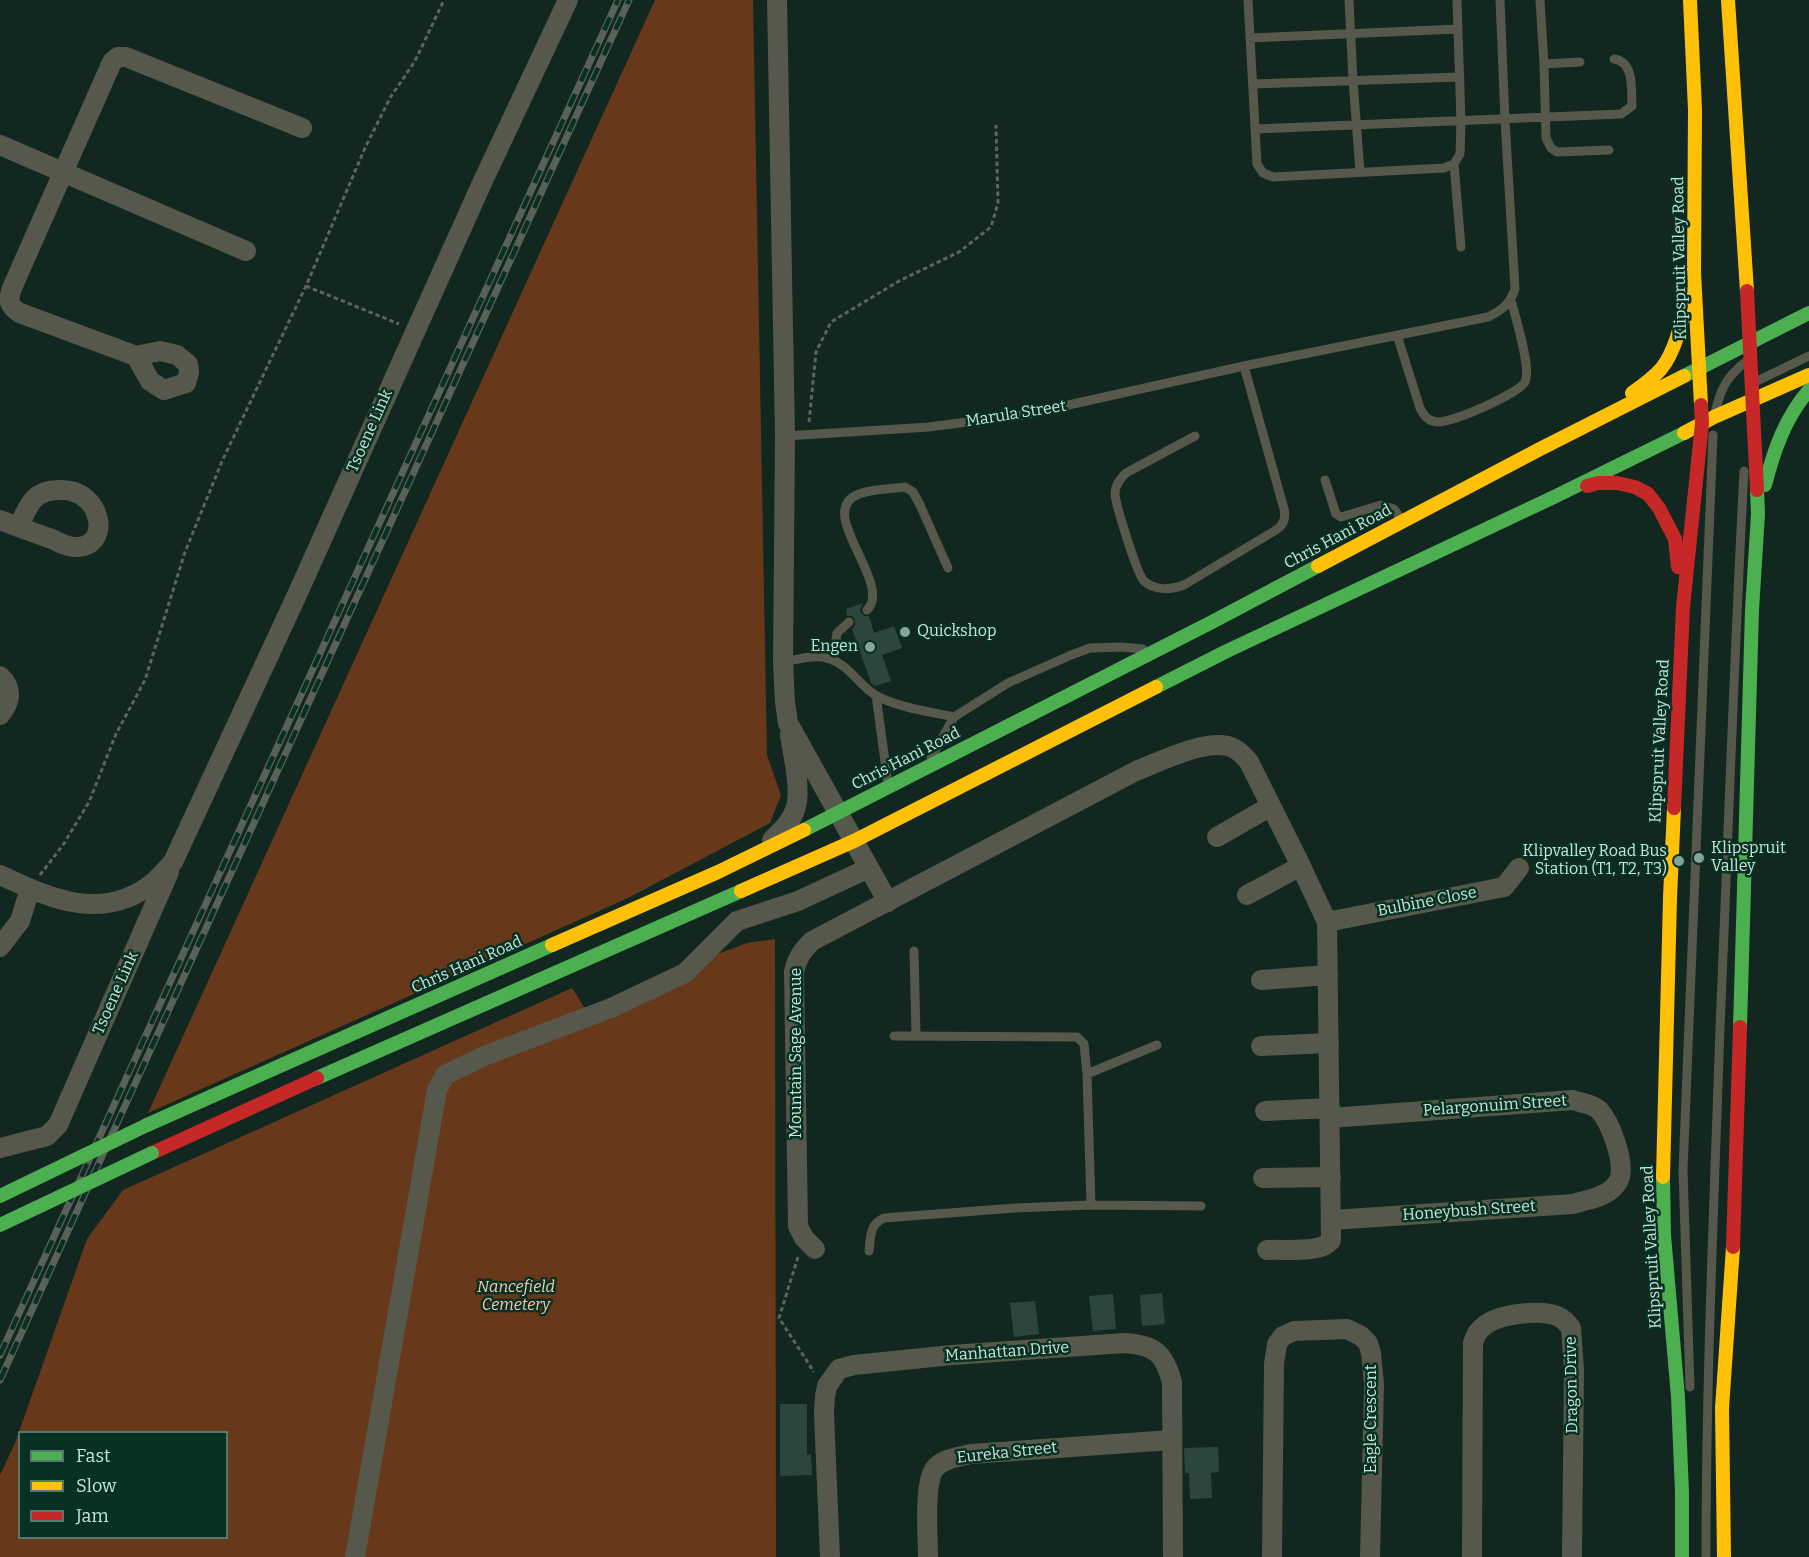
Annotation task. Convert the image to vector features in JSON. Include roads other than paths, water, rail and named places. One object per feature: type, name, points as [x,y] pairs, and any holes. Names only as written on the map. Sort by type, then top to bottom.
[{"type":"main road","name":"Klipspruit Valley Road","points":[[1682,1557],[1678,1397],[1664,1235],[1663,1171],[1670,898],[1683,607],[1708,420],[1700,368],[1694,272],[1695,110],[1690,0]]},
{"type":"main road","points":[[1724,1557],[1722,1408],[1734,1233],[1752,610],[1758,514],[1749,401],[1753,383],[1754,350],[1728,0]]},
{"type":"main road","points":[[1601,418],[1651,378],[1666,361],[1682,318],[1694,272]]},
{"type":"main road","name":"Chris Hani Road","points":[[0,1196],[147,1125],[696,881],[838,813],[1212,622],[1601,418],[1700,368],[1754,350],[1809,313]]},
{"type":"main road","points":[[0,1225],[275,1097],[854,841],[1227,651],[1554,497],[1708,420],[1809,375]]},
{"type":"main road","points":[[1758,514],[1772,456],[1785,423],[1799,400],[1809,390]]},
{"type":"main road","points":[[1554,497],[1598,483],[1617,483],[1635,487],[1648,494],[1659,508],[1675,539],[1683,607]]},
{"type":"street","name":"Tsoene Link","points":[[0,1148],[47,1136],[58,1125],[173,862],[296,597],[482,183],[568,0]]},
{"type":"street","points":[[764,849],[787,825],[795,811],[797,799],[785,702],[783,662],[785,436],[777,0]]},
{"type":"street","points":[[136,356],[20,313],[10,305],[9,296],[111,64],[116,58],[122,56],[302,128]]},
{"type":"street","points":[[0,145],[246,251]]},
{"type":"street","points":[[0,676],[7,683],[9,691],[9,700],[0,715]]},
{"type":"street","points":[[788,723],[888,902]]},
{"type":"street","name":"Mountain Sage Avenue","points":[[810,1244],[798,1226],[794,972],[802,951],[812,941],[1136,771],[1182,753],[1209,746],[1227,745],[1234,748],[1249,762],[1271,806]]},
{"type":"street","points":[[1217,837],[1271,806],[1327,922],[1331,1240],[1328,1246],[1319,1249],[1267,1250]]},
{"type":"street","name":"Tsoene Link","points":[[0,875],[57,900],[86,904],[106,903],[124,899],[143,890],[156,881],[173,862]]},
{"type":"street","points":[[1247,895],[1301,866]]},
{"type":"street","points":[[355,1557],[437,1090],[445,1076],[484,1056],[611,1008],[685,973],[738,921],[798,901],[869,868]]},
{"type":"street","name":"Bulbine Close","points":[[1327,922],[1504,887],[1519,868]]},
{"type":"street","points":[[0,947],[20,921],[30,889]]},
{"type":"street","points":[[1261,980],[1328,975]]},
{"type":"street","points":[[1261,1046],[1329,1043]]},
{"type":"street","name":"Pelargonuim Street","points":[[1265,1112],[1330,1113],[1573,1100],[1598,1108],[1614,1134],[1620,1164],[1620,1178],[1605,1195]]},
{"type":"street","points":[[1263,1178],[1331,1177]]},
{"type":"street","name":"Honeybush Street","points":[[1332,1220],[1573,1203],[1605,1195]]},
{"type":"street","name":"Dragon Drive","points":[[1472,1557],[1473,1343],[1476,1335],[1488,1322],[1498,1318],[1538,1312],[1558,1316],[1571,1328],[1574,1370],[1572,1557]]},
{"type":"street","name":"Eagle Crescent","points":[[1272,1557],[1274,1364],[1277,1344],[1283,1336],[1294,1331],[1347,1329],[1361,1336],[1368,1343],[1371,1353],[1373,1374],[1370,1557]]},
{"type":"street","name":"Manhattan Drive","points":[[830,1557],[824,1413],[826,1391],[831,1378],[838,1370],[854,1365],[963,1354],[1125,1343],[1143,1344],[1160,1355],[1167,1365],[1172,1382],[1173,1557]]},
{"type":"street","name":"Eureka Street","points":[[928,1557],[928,1482],[935,1468],[946,1460],[971,1454],[1172,1440]]},
{"type":"lane","points":[[1248,0],[1257,164],[1263,173],[1272,177],[1444,168],[1454,164]]},
{"type":"lane","points":[[1349,0],[1360,172]]},
{"type":"lane","points":[[1457,0],[1461,122],[1460,154],[1454,164],[1461,247]]},
{"type":"lane","points":[[1397,335],[1420,408],[1427,419],[1436,422],[1452,420],[1514,392],[1525,381],[1528,369],[1511,300],[1515,289],[1504,120],[1500,0]]},
{"type":"lane","points":[[1540,0],[1546,138],[1557,152],[1609,150]]},
{"type":"lane","points":[[1250,38],[1458,29]]},
{"type":"lane","points":[[1256,129],[1545,119],[1621,114],[1632,106],[1629,69],[1625,63],[1614,59]]},
{"type":"lane","points":[[1544,64],[1580,62]]},
{"type":"lane","points":[[1253,84],[1460,77]]},
{"type":"lane","name":"Marula Street","points":[[785,436],[929,427],[1028,414],[1244,366],[1488,317],[1501,311],[1511,300]]},
{"type":"lane","name":"Klipspruit Valley Road","points":[[1690,1392],[1683,1170],[1708,420],[1721,388],[1754,350]]},
{"type":"lane","points":[[1753,383],[1809,356]]},
{"type":"lane","points":[[1195,436],[1126,473],[1115,490],[1138,570],[1145,582],[1155,587],[1170,589],[1184,585],[1282,526],[1284,509],[1244,366]]},
{"type":"lane","points":[[1745,455],[1749,401]]},
{"type":"lane","points":[[1707,1557],[1706,1467],[1712,1227],[1744,467]]},
{"type":"lane","points":[[1324,480],[1338,517],[1385,505],[1394,509],[1402,521]]},
{"type":"lane","points":[[867,610],[874,600],[870,579],[844,516],[845,506],[858,494],[905,486],[913,492],[948,568]]},
{"type":"lane","points":[[833,658],[837,633],[849,622]]},
{"type":"lane","points":[[926,768],[954,717],[1008,683],[1080,651],[1121,647],[1155,650]]},
{"type":"lane","points":[[783,662],[812,656],[833,658],[844,665],[876,695],[906,706],[954,717]]},
{"type":"lane","points":[[876,695],[889,787]]},
{"type":"lane","points":[[914,951],[916,1036]]},
{"type":"lane","points":[[894,1036],[1077,1037],[1084,1044],[1087,1074],[1090,1205]]},
{"type":"lane","points":[[1087,1074],[1157,1046]]},
{"type":"lane","points":[[869,1251],[872,1228],[884,1218],[1090,1205],[1201,1206]]},
{"type":"railway","points":[[0,1355],[618,0]]},
{"type":"railway","points":[[0,1380],[629,0]]},
{"type":"place","name":"Quickshop","points":[[905,632]]},
{"type":"place","name":"Engen","points":[[870,647]]},
{"type":"place","name":"Klipspruit Valley","points":[[1699,858]]},
{"type":"place","name":"Klipvalley Road Bus Station (T1, T2, T3)","points":[[1679,861]]},
{"type":"park label","name":"Nancefield Cemetery","points":[[516,1297]]}]
